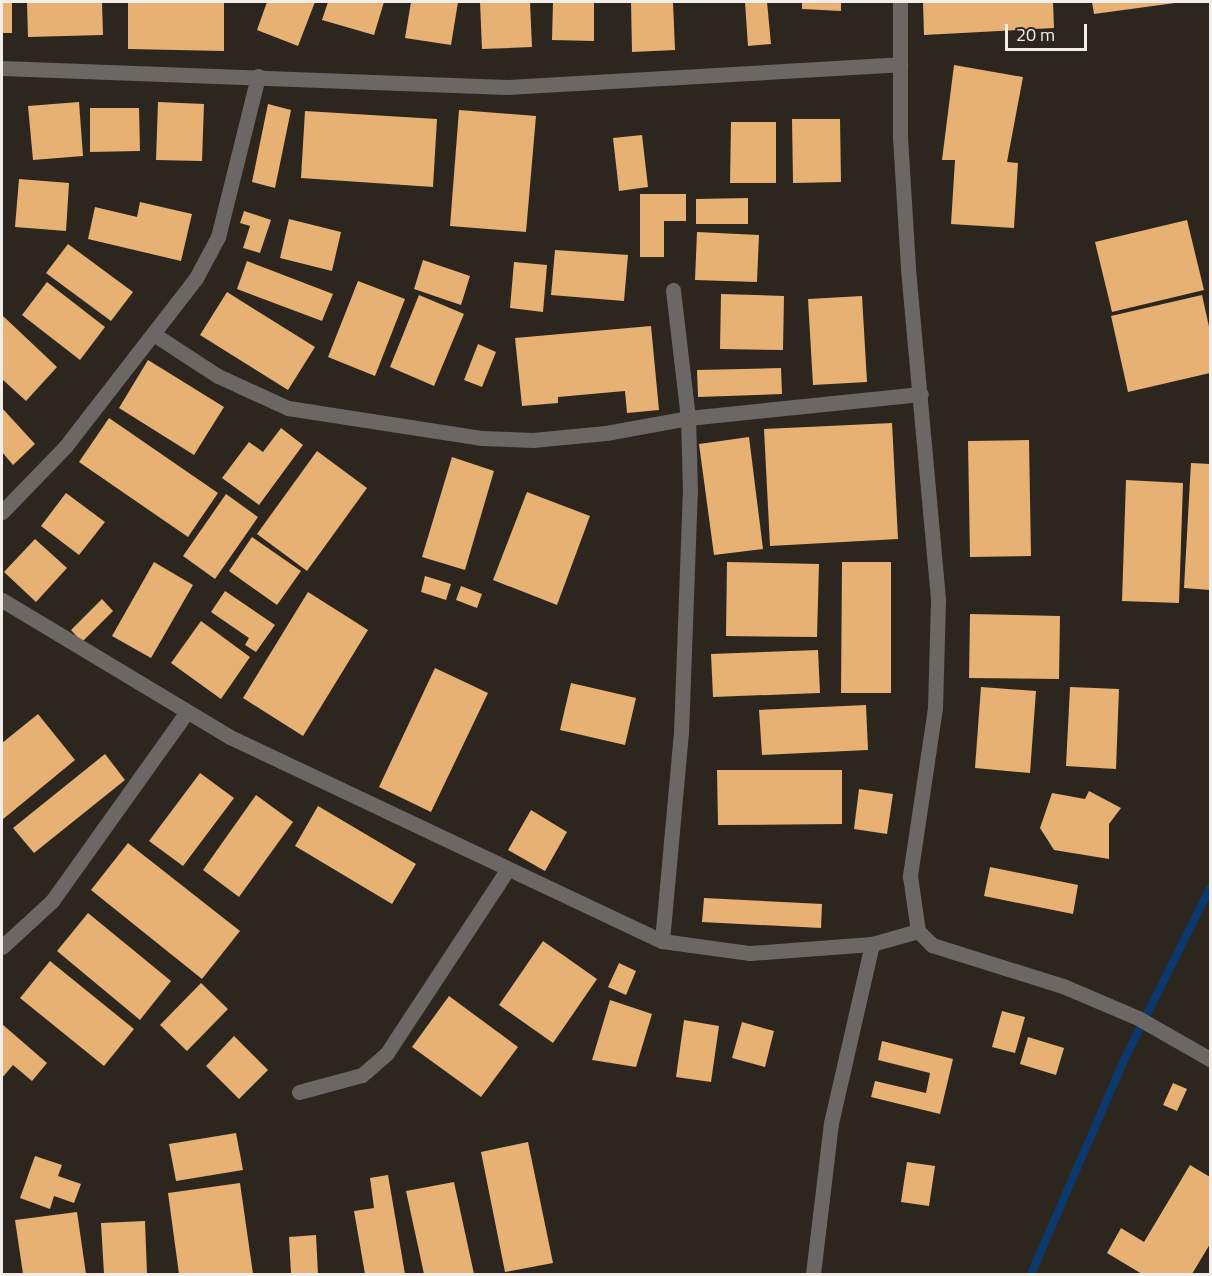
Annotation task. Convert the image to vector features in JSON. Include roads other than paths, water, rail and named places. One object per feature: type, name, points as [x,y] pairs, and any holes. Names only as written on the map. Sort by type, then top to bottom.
[{"type":"street","points":[[900,2],[900,64],[908,269],[938,601],[935,708],[910,876],[918,931],[933,945],[1063,986],[1138,1018],[1210,1059]]},
{"type":"street","points":[[2,68],[507,87],[900,64]]},
{"type":"street","points":[[2,512],[65,447],[155,335],[219,237],[258,76]]},
{"type":"street","points":[[662,941],[683,699],[688,418],[673,290]]},
{"type":"street","points":[[155,335],[258,396],[334,418],[435,433],[533,440],[688,418],[921,394]]},
{"type":"street","points":[[2,600],[186,713],[507,870],[662,941],[750,953],[872,944],[918,931]]},
{"type":"street","points":[[2,947],[52,901],[186,713]]},
{"type":"street","points":[[299,1092],[362,1075],[387,1053],[507,870]]},
{"type":"street","points":[[813,1275],[831,1123],[872,944]]},
{"type":"waterway","points":[[1031,1274],[1125,1058],[1210,888]]}]
